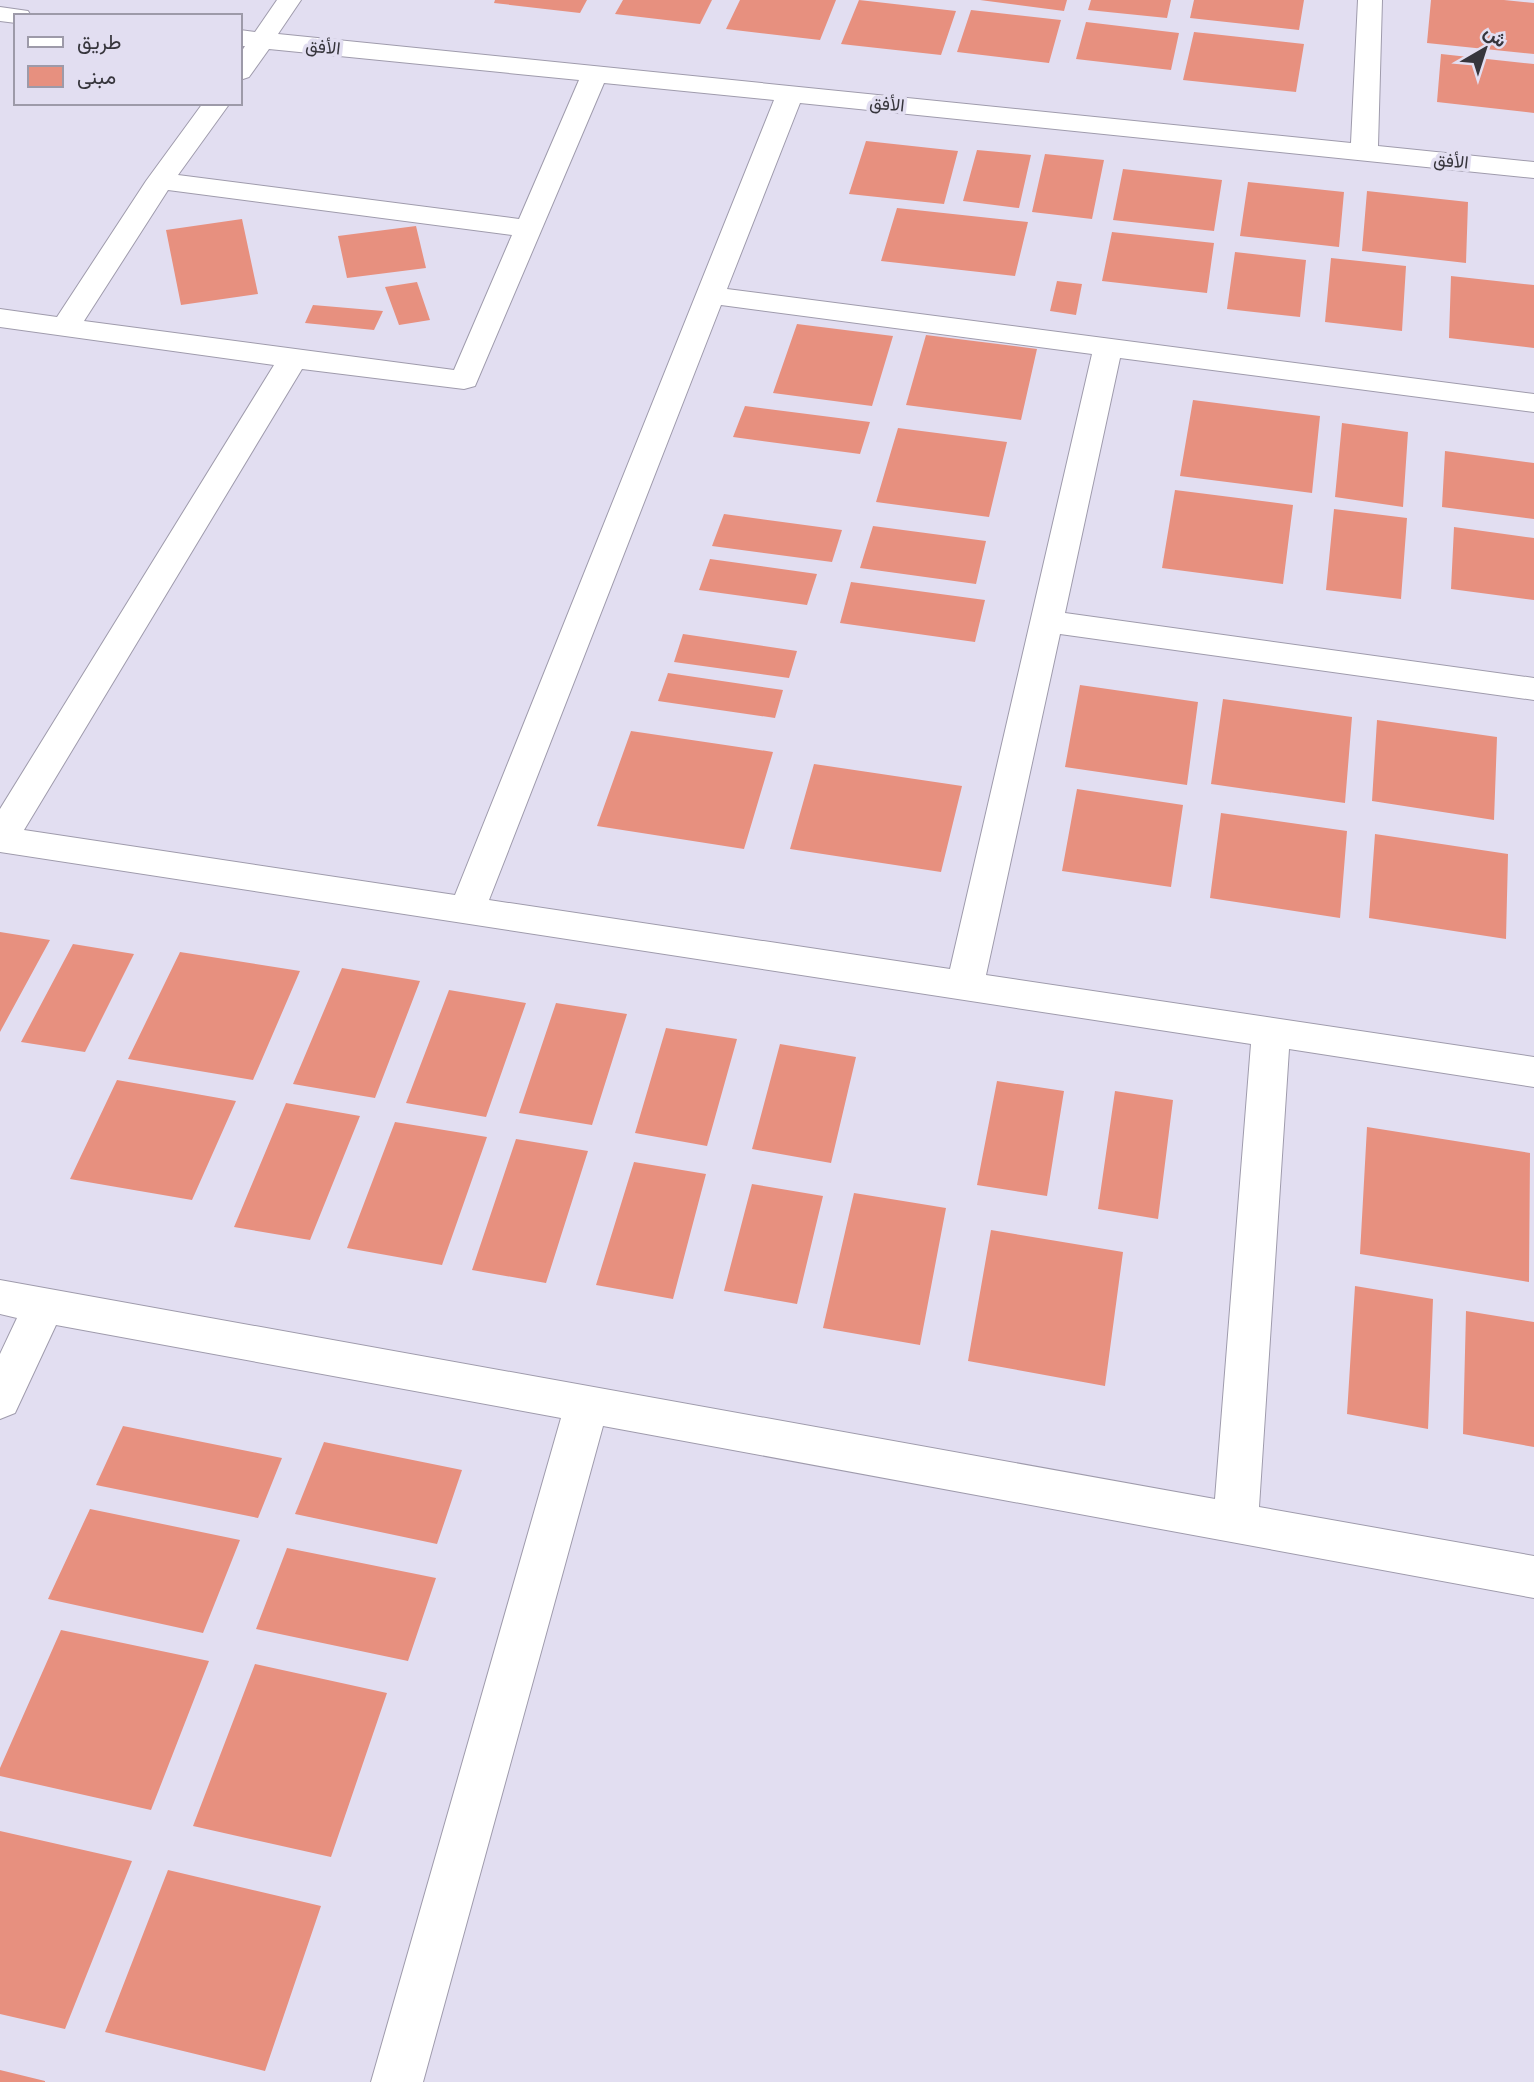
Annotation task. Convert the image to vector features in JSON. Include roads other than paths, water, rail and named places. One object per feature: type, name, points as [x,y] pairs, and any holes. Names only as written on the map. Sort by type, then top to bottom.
[{"type":"street","points":[[242,66],[251,39],[289,0]]},
{"type":"street","points":[[1364,153],[1370,0]]},
{"type":"street","name":"الأفق","points":[[251,39],[1534,170]]},
{"type":"street","points":[[0,318],[464,380],[595,74]]},
{"type":"street","points":[[467,910],[790,94]]},
{"type":"street","points":[[66,326],[160,181],[216,105]]},
{"type":"street","points":[[160,181],[528,229]]},
{"type":"street","points":[[710,295],[1534,403]]},
{"type":"street","points":[[965,986],[1108,346]]},
{"type":"street","points":[[293,359],[0,839],[1534,1072]]},
{"type":"street","points":[[1046,621],[1534,690]]},
{"type":"street","points":[[1236,1523],[1271,1032]]},
{"type":"street","points":[[0,1297],[1534,1577]]},
{"type":"street","points":[[0,1400],[44,1305]]},
{"type":"street","points":[[397,2082],[587,1405]]}]
